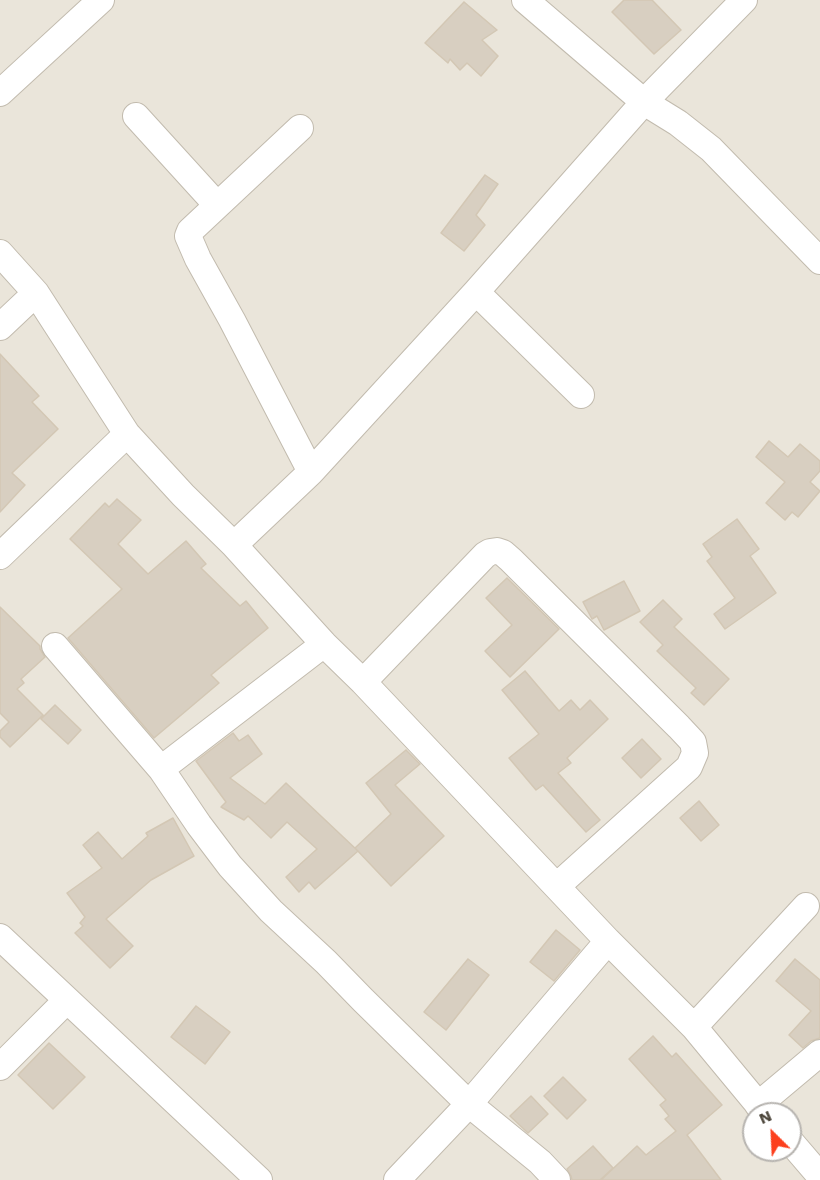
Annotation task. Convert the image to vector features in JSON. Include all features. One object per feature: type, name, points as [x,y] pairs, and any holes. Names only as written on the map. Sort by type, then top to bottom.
[{"type":"street","points":[[0,93],[101,0]]},
{"type":"street","points":[[525,0],[644,102],[678,123],[711,149],[820,261]]},
{"type":"street","points":[[234,545],[311,472],[476,292],[644,102],[744,0]]},
{"type":"street","points":[[136,116],[217,205]]},
{"type":"street","points":[[300,128],[190,231],[188,236],[311,472]]},
{"type":"street","points":[[0,253],[36,293],[127,434],[183,495],[234,545],[324,644],[694,1027],[755,1102]]},
{"type":"street","points":[[476,292],[581,395]]},
{"type":"street","points":[[0,327],[36,293]]},
{"type":"street","points":[[0,555],[127,434]]},
{"type":"street","points":[[363,682],[485,555],[497,551],[511,560],[679,727],[693,742],[695,753],[689,767],[557,886]]},
{"type":"street","points":[[161,769],[324,644]]},
{"type":"street","points":[[55,646],[161,769],[230,866],[271,911],[326,962],[469,1104],[540,1162],[557,1180]]},
{"type":"street","points":[[694,1027],[806,906]]},
{"type":"street","points":[[0,937],[259,1180]]},
{"type":"street","points":[[398,1180],[469,1104],[608,940]]},
{"type":"street","points":[[0,1067],[67,1000]]},
{"type":"street","points":[[770,1102],[820,1053]]},
{"type":"street","points":[[802,1156],[820,1176]]},
{"type":"shaded area","points":[[0,0],[820,0],[820,1180],[0,1180]]},
{"type":"building","points":[[624,0],[652,0],[681,30],[654,54],[612,12]]},
{"type":"building","points":[[464,2],[497,30],[482,40],[498,56],[481,76],[467,63],[460,70],[450,59],[448,63],[425,43]]},
{"type":"building","points":[[485,175],[498,184],[476,215],[485,225],[464,251],[441,233]]},
{"type":"building","points":[[0,354],[39,396],[32,402],[58,429],[12,473],[25,485],[0,512]]},
{"type":"building","points":[[769,441],[788,457],[800,444],[820,461],[820,471],[810,482],[820,491],[798,517],[792,512],[785,520],[766,503],[785,482],[756,457]]},
{"type":"building","points":[[117,499],[141,520],[118,544],[148,574],[186,541],[206,564],[201,568],[240,606],[246,601],[268,628],[211,675],[219,683],[154,738],[68,638],[122,589],[70,539],[105,503],[109,507]]},
{"type":"building","points":[[737,519],[759,549],[750,556],[776,593],[725,629],[714,614],[735,598],[707,561],[712,557],[703,544]]},
{"type":"building","points":[[507,578],[559,629],[510,677],[485,651],[512,625],[486,598]]},
{"type":"building","points":[[624,581],[640,611],[604,630],[597,616],[592,619],[583,602]]},
{"type":"building","points":[[663,600],[682,619],[674,627],[729,679],[704,705],[691,693],[696,688],[657,651],[663,645],[640,622]]},
{"type":"building","points":[[0,607],[40,646],[45,657],[21,679],[24,683],[17,689],[43,715],[10,747],[0,737],[0,731],[9,722],[0,713]]},
{"type":"building","points":[[525,671],[559,711],[571,700],[580,710],[590,700],[608,719],[567,758],[571,763],[558,773],[600,820],[586,832],[543,785],[536,790],[509,758],[539,734],[502,690]]},
{"type":"building","points":[[55,705],[81,730],[68,744],[41,719]]},
{"type":"building","points":[[233,733],[239,741],[248,735],[262,754],[230,778],[265,804],[286,783],[358,851],[315,889],[309,882],[299,892],[286,877],[317,849],[287,822],[271,838],[248,816],[244,820],[221,807],[226,802],[196,761]]},
{"type":"building","points":[[642,739],[661,759],[641,778],[622,758]]},
{"type":"building","points":[[406,750],[420,764],[395,785],[444,836],[391,886],[355,848],[391,814],[366,783]]},
{"type":"building","points":[[699,801],[719,825],[701,841],[680,818]]},
{"type":"building","points":[[173,818],[194,856],[151,880],[106,919],[133,946],[110,968],[75,933],[83,926],[80,923],[85,917],[67,893],[102,868],[83,845],[98,832],[122,859],[148,836],[146,833]]},
{"type":"building","points":[[556,930],[580,950],[554,981],[530,962]]},
{"type":"building","points":[[468,959],[489,975],[446,1030],[424,1012]]},
{"type":"building","points":[[795,959],[820,980],[820,1038],[811,1041],[803,1048],[789,1035],[811,1011],[776,981]]},
{"type":"building","points":[[196,1006],[230,1032],[205,1064],[171,1037]]},
{"type":"building","points":[[653,1036],[672,1057],[676,1053],[722,1105],[687,1135],[721,1180],[601,1180],[637,1146],[646,1155],[676,1131],[665,1119],[669,1116],[660,1105],[666,1100],[629,1059]]},
{"type":"building","points":[[49,1043],[85,1077],[53,1109],[18,1075]]},
{"type":"building","points":[[563,1077],[586,1100],[567,1119],[544,1096]]},
{"type":"building","points":[[531,1096],[548,1114],[528,1133],[510,1116]]},
{"type":"building","points":[[593,1146],[613,1168],[600,1180],[572,1180],[567,1169]]}]
